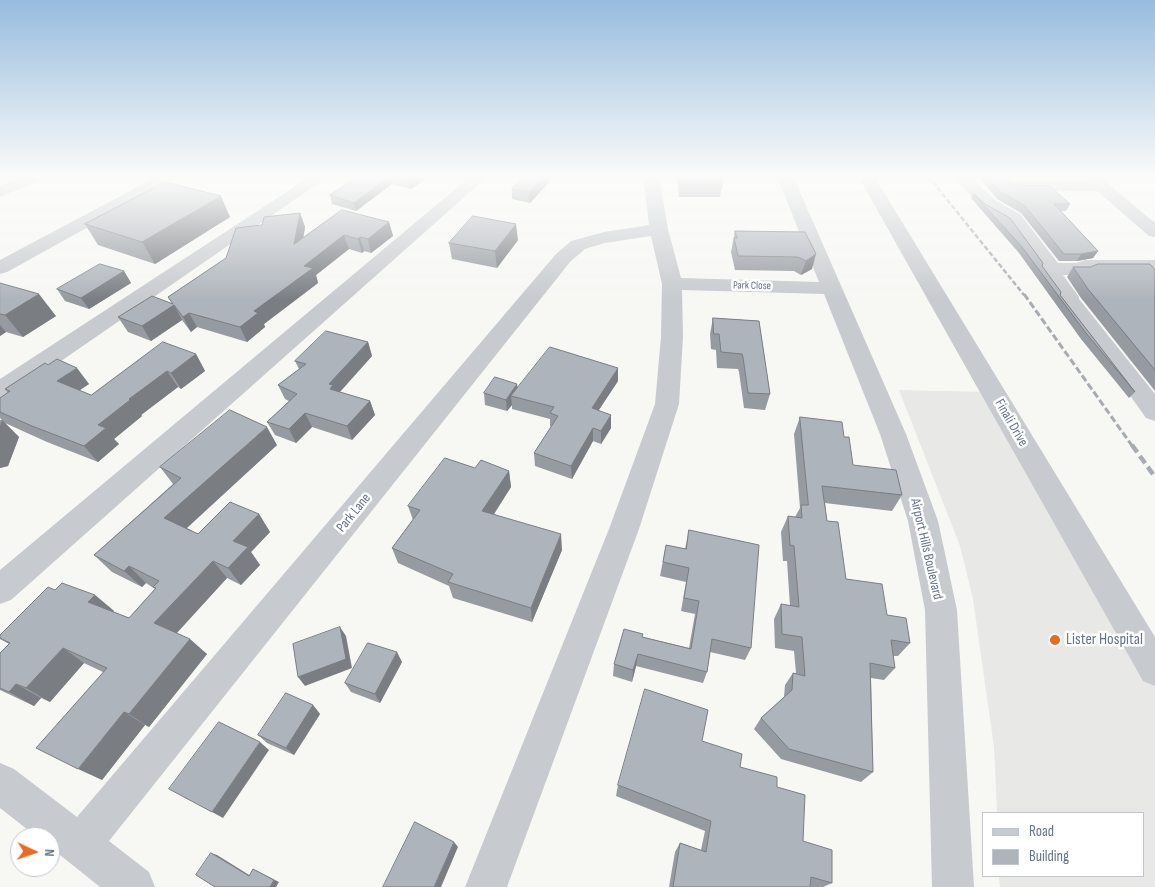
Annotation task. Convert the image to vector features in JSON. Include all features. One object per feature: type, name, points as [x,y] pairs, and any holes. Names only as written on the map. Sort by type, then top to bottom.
[{"type":"street","points":[[0,268],[93,217]]},
{"type":"street","points":[[0,391],[259,217]]},
{"type":"street","points":[[0,590],[432,217]]},
{"type":"street","points":[[486,887],[624,529],[667,404],[672,337],[672,284],[658,217]]},
{"type":"street","name":"Airport Hills Boulevard","points":[[802,217],[893,434],[923,521],[941,610],[953,887]]},
{"type":"street","name":"Finali Drive","points":[[890,217],[1155,669]]},
{"type":"street","points":[[1013,217],[1052,269],[1050,272],[1069,297],[1068,300],[1155,412]]},
{"type":"street","points":[[1140,217],[1153,228]]},
{"type":"street","name":"Park Lane","points":[[79,846],[564,258],[578,246],[604,238],[660,230]]},
{"type":"street","points":[[1052,269],[1074,270],[1083,269],[1085,266],[1155,266]]},
{"type":"street","name":"Park Close","points":[[672,284],[832,288]]},
{"type":"street","points":[[0,783],[134,887]]},
{"type":"shaded area","name":"Lister Hospital","points":[[899,390],[990,392],[1155,682],[1155,887],[1000,887],[999,877],[1145,877],[1145,812],[997,812],[994,747],[973,599],[960,546]]},
{"type":"building","points":[[98,217],[184,217],[142,242],[85,224]]},
{"type":"building","points":[[264,217],[299,217],[294,244],[332,217],[371,217],[389,222],[368,239],[360,237],[358,239],[344,235],[304,266],[313,268],[254,311],[258,313],[240,327],[189,313],[183,317],[174,305],[142,326],[118,317],[152,296],[173,304],[168,297],[226,258],[236,228],[262,225]]},
{"type":"building","points":[[472,217],[516,224],[495,251],[449,243]]},
{"type":"building","points":[[995,217],[1010,218],[1043,263],[1042,266],[1061,292],[1060,295],[1135,392],[1086,333],[1022,247]]},
{"type":"building","points":[[1034,217],[1067,217],[1098,251],[1064,254]]},
{"type":"building","points":[[735,231],[805,232],[816,254],[806,261],[798,257],[738,256],[734,238],[737,238]]},
{"type":"building","points":[[100,264],[124,271],[81,298],[57,289]]},
{"type":"building","points":[[1098,264],[1150,264],[1155,270],[1155,370],[1088,289],[1073,267],[1090,267]]},
{"type":"building","points":[[0,283],[39,294],[5,315],[0,314]]},
{"type":"building","points":[[713,318],[759,321],[770,394],[748,393],[742,354],[721,352],[719,334],[714,334]]},
{"type":"building","points":[[326,331],[368,342],[329,384],[333,385],[330,389],[370,401],[347,426],[305,413],[289,429],[267,422],[297,394],[278,385],[306,364],[295,361]]},
{"type":"building","points":[[163,342],[196,354],[171,373],[167,371],[129,399],[98,425],[106,428],[84,446],[0,412],[0,398],[10,391],[5,389],[45,363],[48,365],[57,359],[77,368],[57,381],[91,395]]},
{"type":"building","points":[[550,347],[618,368],[592,408],[611,415],[601,431],[593,428],[571,466],[534,453],[558,416],[550,413],[554,407],[511,396]]},
{"type":"building","points":[[495,377],[517,384],[506,400],[484,393]]},
{"type":"building","points":[[230,410],[267,427],[164,518],[198,534],[230,502],[259,514],[233,541],[248,547],[228,568],[213,561],[154,623],[190,639],[129,714],[124,712],[78,769],[36,748],[107,668],[63,648],[26,688],[16,684],[9,692],[0,688],[0,653],[10,643],[0,638],[0,635],[48,587],[55,590],[62,583],[95,595],[88,602],[129,618],[156,588],[153,587],[159,581],[129,566],[124,571],[94,555],[181,478],[160,467]]},
{"type":"building","points":[[800,417],[842,422],[844,437],[849,437],[853,465],[896,470],[902,495],[822,486],[827,521],[838,522],[846,579],[882,584],[887,615],[906,618],[910,643],[891,640],[895,668],[870,663],[873,772],[789,749],[761,718],[792,690],[793,673],[805,676],[802,637],[782,634],[781,604],[799,607],[794,546],[790,545],[788,516],[802,518],[801,505],[808,505]]},
{"type":"building","points":[[445,458],[475,468],[481,460],[509,471],[482,511],[561,534],[531,608],[448,582],[453,574],[392,548],[420,510],[408,506]]},
{"type":"building","points":[[689,530],[759,545],[751,648],[712,639],[707,672],[638,654],[633,670],[614,664],[624,629],[643,634],[642,637],[691,649],[699,601],[684,598],[689,568],[663,562],[666,545],[686,549]]},
{"type":"building","points":[[340,627],[346,659],[298,677],[293,644]]},
{"type":"building","points":[[368,643],[397,652],[375,694],[345,683]]},
{"type":"building","points":[[645,689],[708,710],[702,741],[742,754],[740,767],[777,777],[777,787],[805,795],[803,841],[832,850],[832,883],[811,877],[810,887],[673,887],[680,843],[706,852],[711,821],[618,785]]},
{"type":"building","points":[[286,693],[313,705],[286,748],[258,735]]},
{"type":"building","points":[[219,722],[260,742],[212,812],[169,789]]},
{"type":"building","points":[[415,822],[454,842],[434,887],[383,887]]},
{"type":"building","points":[[211,853],[249,876],[253,869],[274,880],[270,887],[215,887],[196,875]]},
{"type":"railway","points":[[961,217],[1024,295]]},
{"type":"railway","points":[[1024,294],[1133,447]]},
{"type":"railway","points":[[1132,445],[1155,477]]},
{"type":"place","name":"Lister Hospital","points":[[1055,640]]}]
